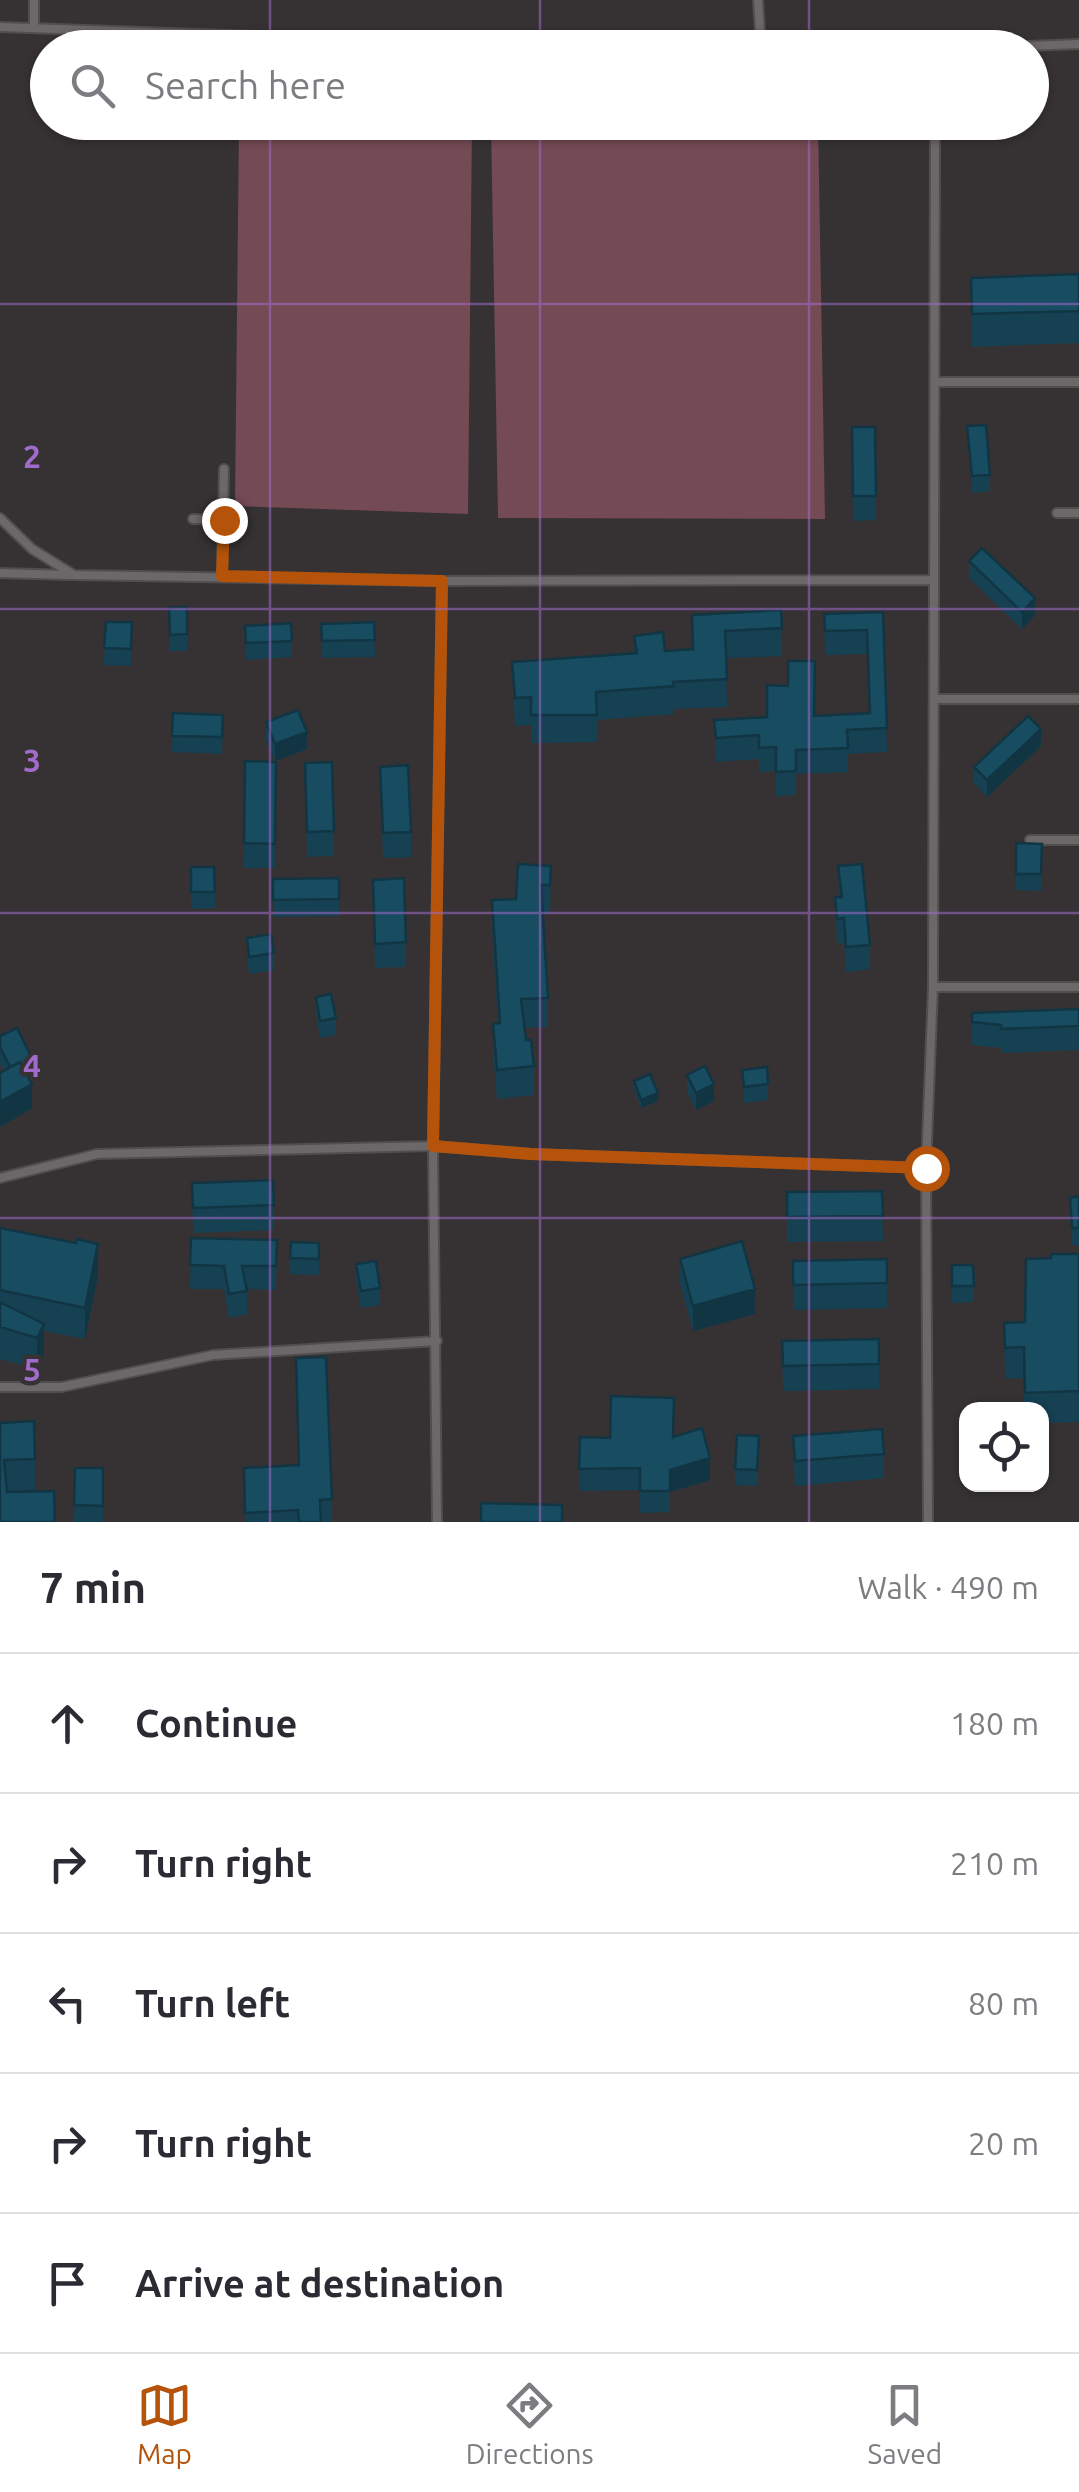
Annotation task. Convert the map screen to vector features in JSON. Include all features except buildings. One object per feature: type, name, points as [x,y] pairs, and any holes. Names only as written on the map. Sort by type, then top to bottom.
[{"type":"lane","points":[[34,0],[34,28]]},
{"type":"lane","points":[[758,0],[759,30]]},
{"type":"lane","points":[[0,27],[91,30]]},
{"type":"lane","points":[[1049,45],[1079,44]]},
{"type":"lane","points":[[928,1522],[926,1168],[933,987],[935,140]]},
{"type":"lane","points":[[935,382],[1079,382]]},
{"type":"lane","points":[[222,576],[224,469]]},
{"type":"lane","points":[[1057,513],[1079,513]]},
{"type":"lane","points":[[0,518],[32,549],[74,575]]},
{"type":"lane","points":[[193,520],[224,520]]},
{"type":"lane","points":[[0,574],[442,581],[934,580]]},
{"type":"lane","points":[[436,1522],[433,1146],[442,581]]},
{"type":"lane","points":[[934,699],[1079,699]]},
{"type":"lane","points":[[1030,840],[1079,840]]},
{"type":"lane","points":[[933,987],[1079,986]]},
{"type":"lane","points":[[0,1178],[97,1154],[433,1146],[531,1154],[926,1168]]},
{"type":"lane","points":[[0,1387],[62,1387],[212,1354],[437,1341]]},
{"type":"shaded area","points":[[239,140],[472,140],[468,514],[235,506]]},
{"type":"shaded area","points":[[491,140],[818,140],[825,519],[498,518]]},
{"type":"route","points":[[224,520],[222,576],[442,581],[433,1146],[531,1154],[926,1168]]}]
